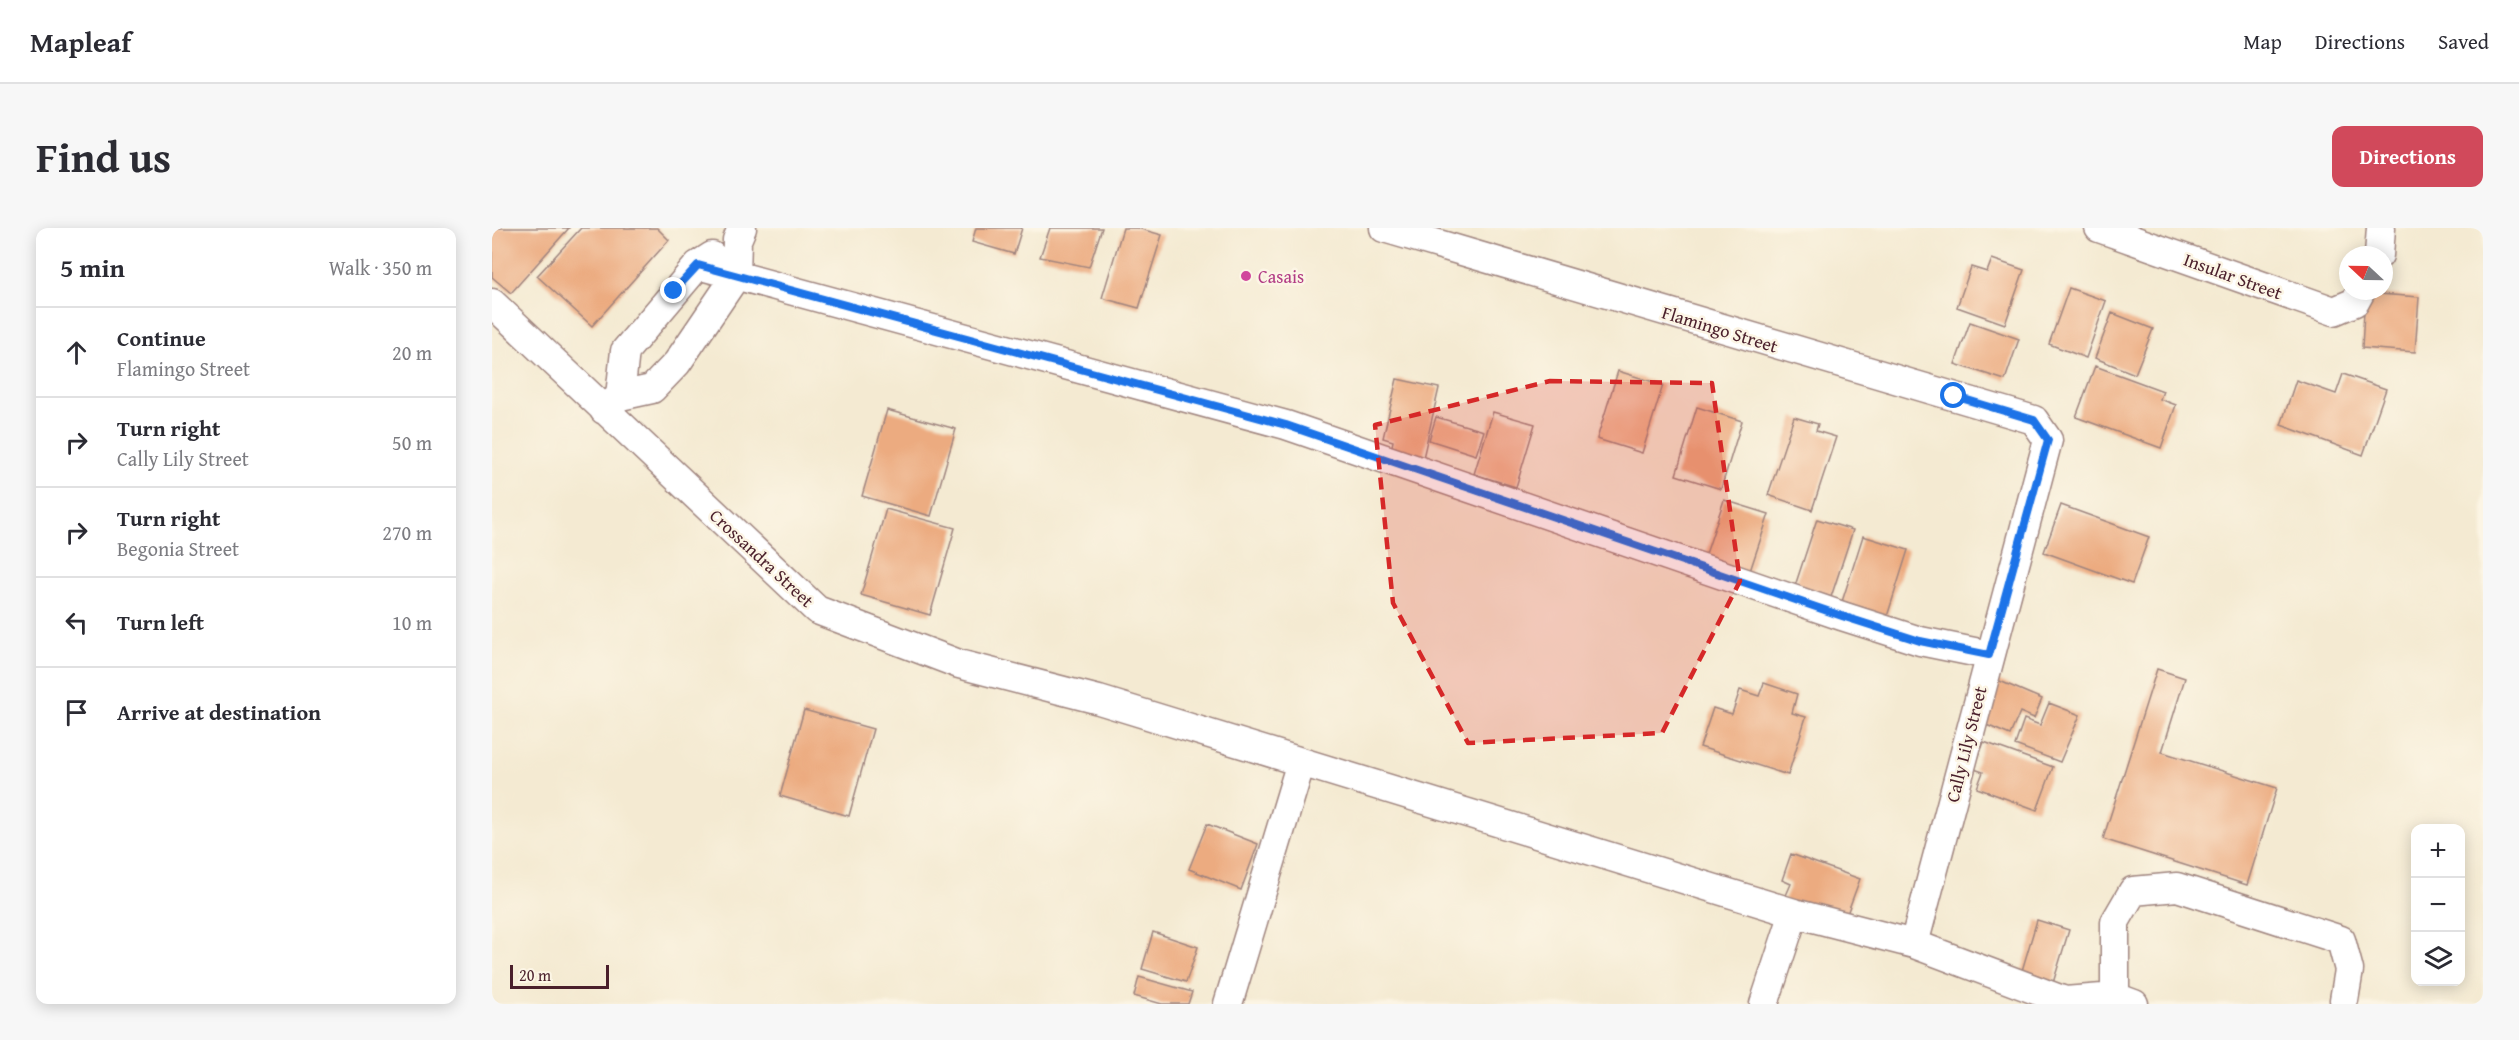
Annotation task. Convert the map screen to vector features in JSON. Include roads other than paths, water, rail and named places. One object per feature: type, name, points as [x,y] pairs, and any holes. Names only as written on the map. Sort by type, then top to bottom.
[{"type":"street","name":"Flamingo Street","points":[[1384,228],[2034,420],[2048,440]]},
{"type":"street","name":"Insular Street","points":[[2099,228],[2334,311],[2356,300]]},
{"type":"street","points":[[2380,246],[2381,228]]},
{"type":"street","points":[[612,403],[625,351],[698,265],[739,234]]},
{"type":"street","points":[[612,403],[652,389],[676,363],[736,276],[739,234]]},
{"type":"street","points":[[698,265],[1286,425],[1842,616],[1920,641],[1989,655]]},
{"type":"street","name":"Crossandra Street","points":[[492,303],[612,403],[817,610],[959,664],[1099,700],[1794,913],[1914,944],[2065,1001],[2125,1001]]},
{"type":"street","name":"Cally Lily Street","points":[[1914,944],[2048,440]]},
{"type":"street","points":[[1228,1004],[1301,762]]},
{"type":"street","points":[[2125,1001],[2115,922],[2133,891],[2177,887],[2341,940],[2349,970],[2344,1000]]},
{"type":"street","points":[[1764,1004],[1794,913]]},
{"type":"place","name":"Casais","points":[[1246,276]]}]
